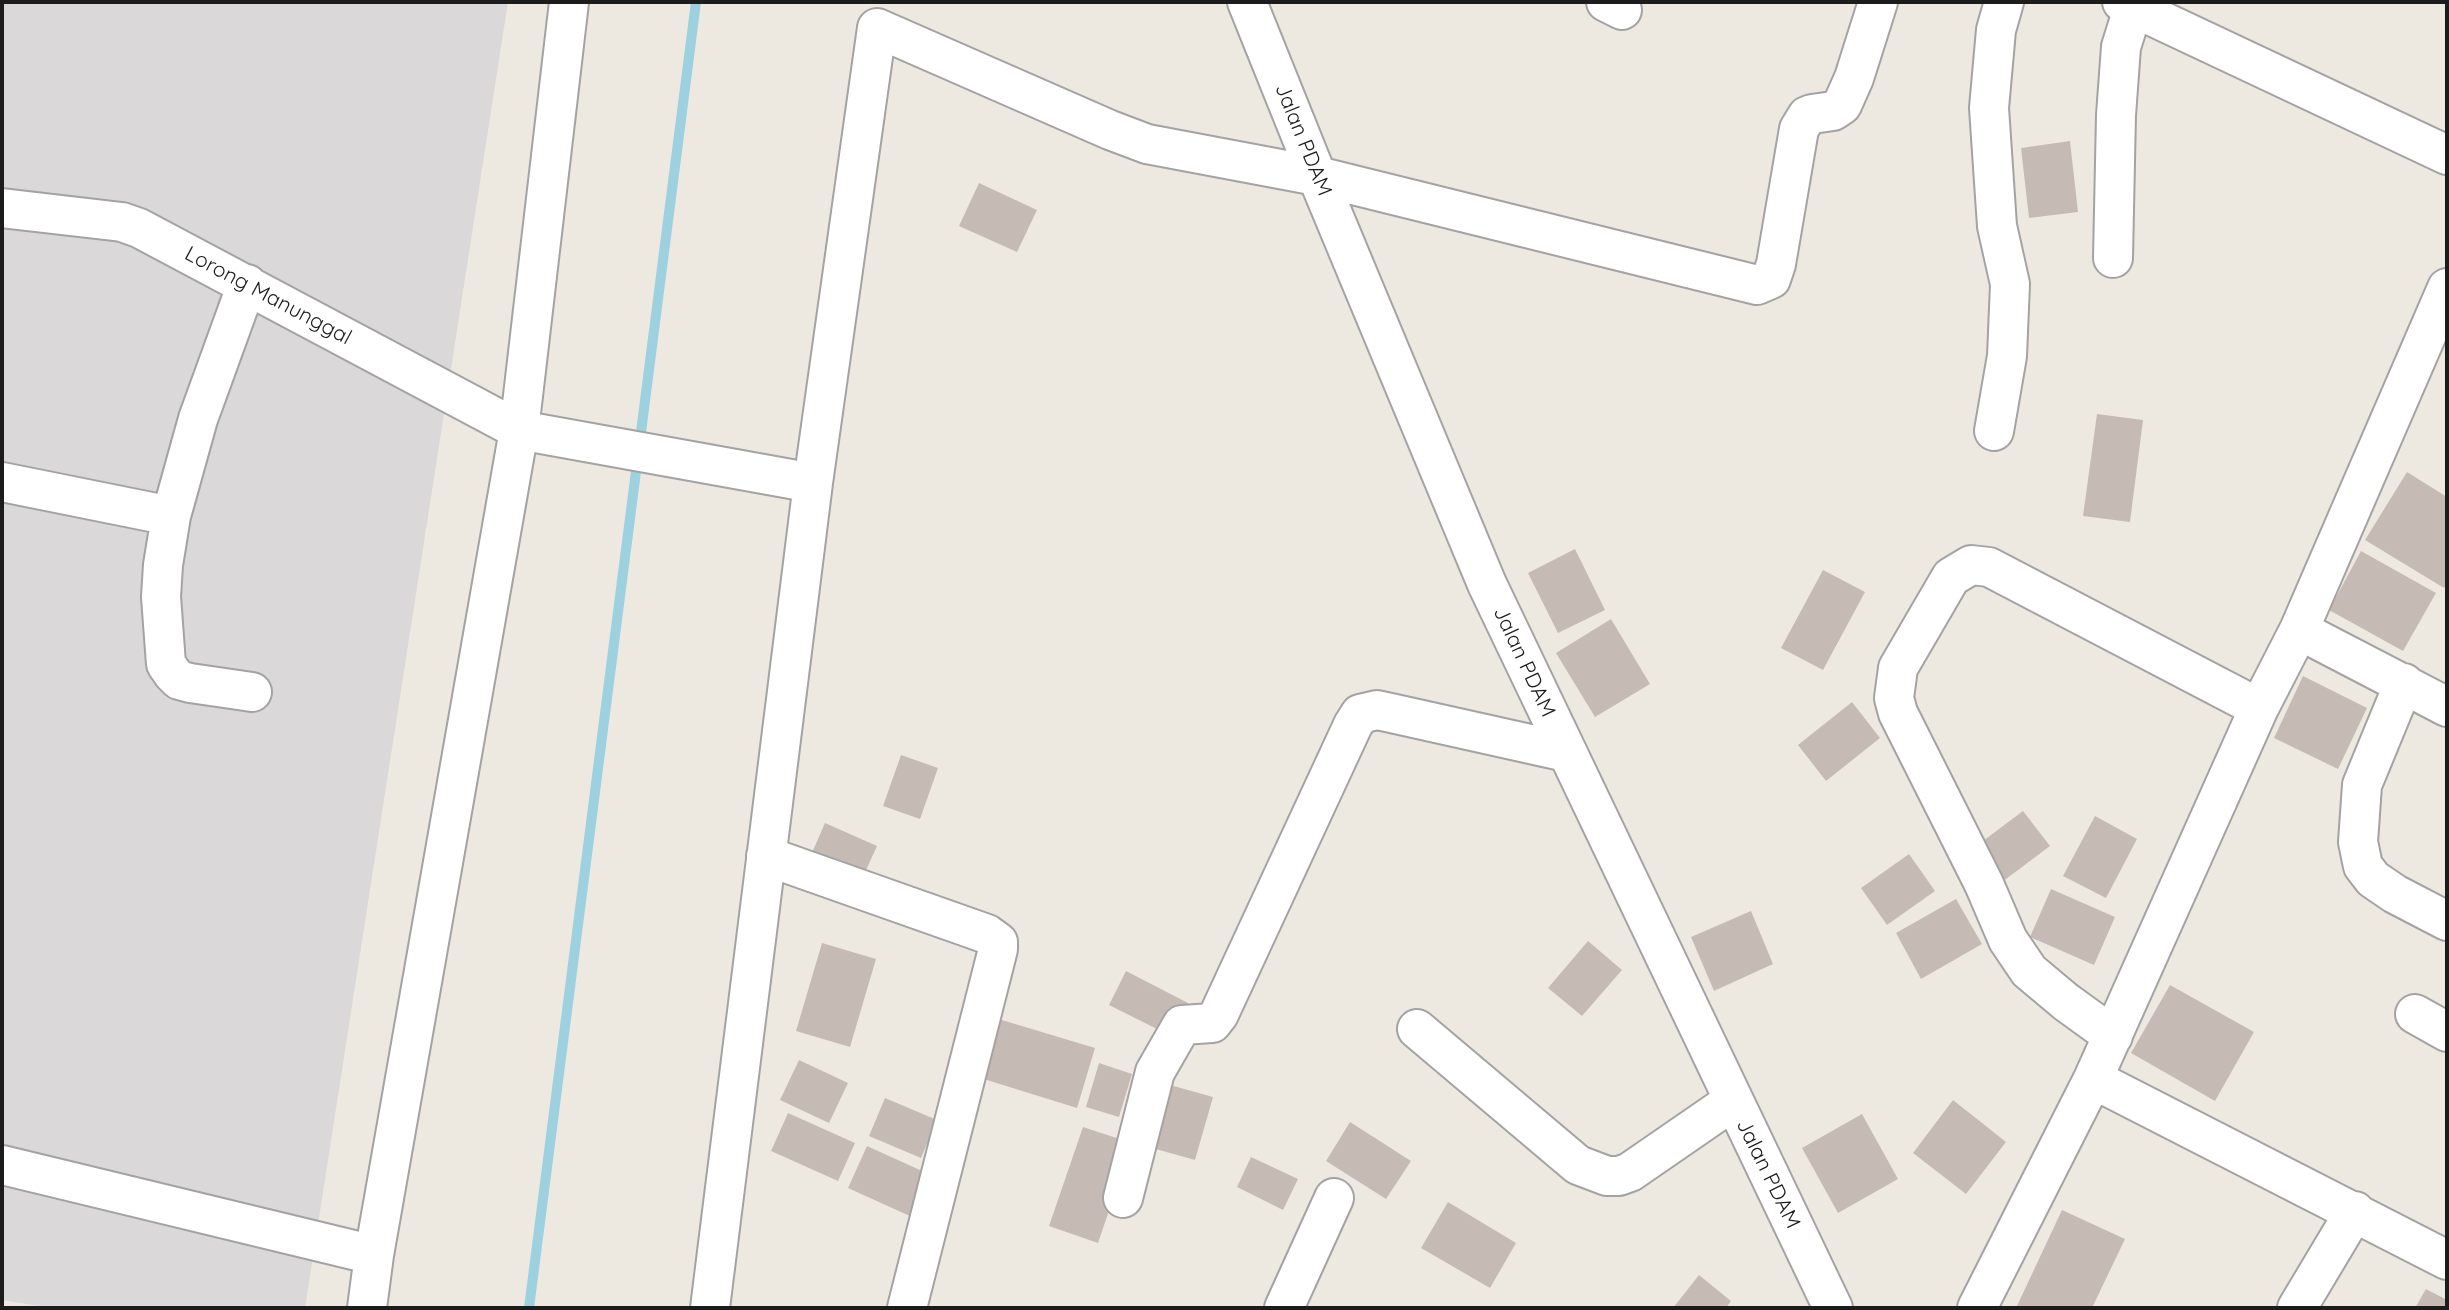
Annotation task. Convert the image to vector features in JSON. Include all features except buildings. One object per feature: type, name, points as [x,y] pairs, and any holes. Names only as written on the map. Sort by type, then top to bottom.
[{"type":"street","points":[[367,1308],[374,1255],[519,430],[569,2]]},
{"type":"street","name":"Jalan PDAM","points":[[1247,2],[1487,584],[1833,1308]]},
{"type":"street","points":[[710,1308],[869,15],[1110,130],[1147,144],[1317,176],[1758,285],[1771,279],[1776,264],[1799,129],[1807,116],[1833,111],[1842,104],[1854,78],[1878,2]]},
{"type":"street","points":[[1994,431],[2007,356],[2010,284],[1997,226],[1989,108],[1996,30],[2004,2]]},
{"type":"street","points":[[2113,258],[2116,115],[2122,47],[2130,3],[2447,155]]},
{"type":"street","name":"Lorong Manunggal","points":[[2,208],[122,222],[155,236],[519,430],[813,483]]},
{"type":"street","points":[[247,284],[198,419],[171,516],[161,590],[166,664],[179,680],[252,692]]},
{"type":"street","points":[[1977,1308],[2113,1036],[2259,708],[2299,630],[2447,288]]},
{"type":"street","points":[[2,482],[171,516]]},
{"type":"street","points":[[2113,1036],[2029,971],[2008,940],[1984,884],[1898,713],[1894,698],[1898,668],[1951,577],[1971,565],[1989,567],[2259,708]]},
{"type":"street","points":[[2299,630],[2447,706]]},
{"type":"street","points":[[2404,683],[2362,785],[2358,842],[2363,866],[2373,879],[2395,894],[2447,921]]},
{"type":"street","points":[[1124,1198],[1155,1072],[1182,1025],[1212,1023],[1219,1014],[1360,714],[1368,711],[1391,713],[1566,752]]},
{"type":"street","points":[[766,856],[987,934],[998,942],[907,1308]]},
{"type":"street","points":[[1417,1030],[1578,1165],[1607,1176],[1630,1172],[1733,1101]]},
{"type":"street","points":[[2093,1079],[2447,1259]]},
{"type":"street","points":[[2,1165],[374,1255]]},
{"type":"street","points":[[1284,1308],[1334,1198]]},
{"type":"street","points":[[2297,1308],[2355,1211]]},
{"type":"shaded area","points":[[2,2],[508,2],[305,1308],[51,1308],[2,1300]]},
{"type":"waterway","points":[[529,1308],[696,2]]}]
